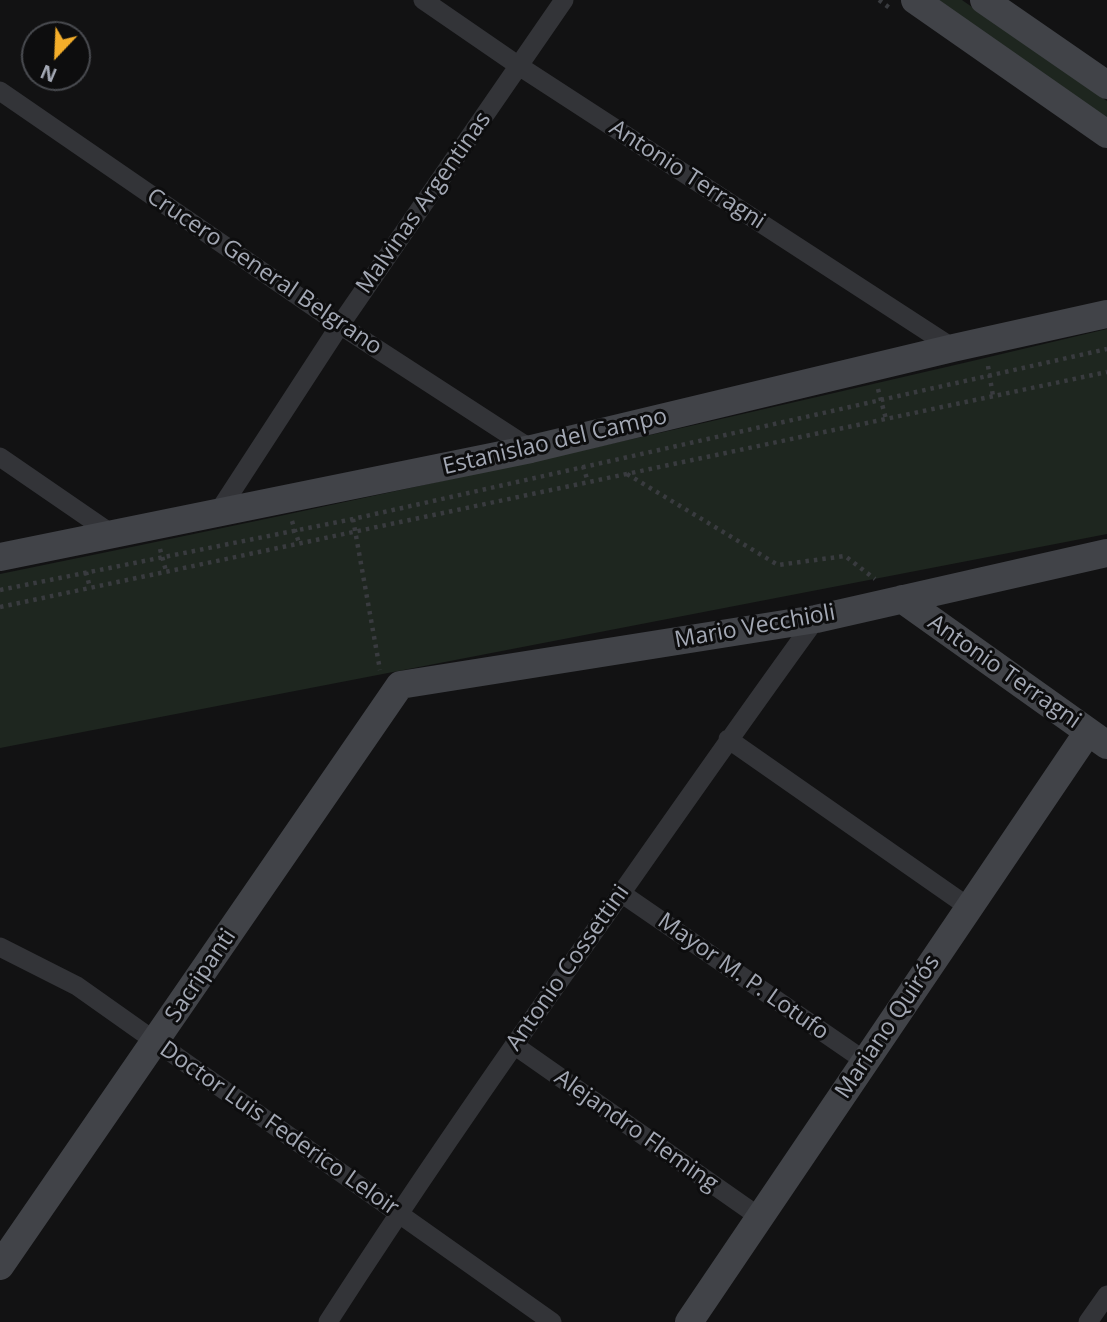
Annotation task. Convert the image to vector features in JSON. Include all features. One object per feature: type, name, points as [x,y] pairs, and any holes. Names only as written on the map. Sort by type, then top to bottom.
[{"type":"street","name":"Antonio Terragni","points":[[423,0],[519,66],[953,348]]},
{"type":"street","name":"Malvinas Argentinas","points":[[217,514],[340,325],[564,0]]},
{"type":"street","points":[[915,0],[1107,134]]},
{"type":"street","points":[[984,0],[1107,85]]},
{"type":"street","name":"Crucero General Belgrano","points":[[0,91],[340,325],[531,449]]},
{"type":"street","name":"Estanislao del Campo","points":[[0,557],[531,449],[1107,314]]},
{"type":"street","points":[[0,457],[112,534]]},
{"type":"street","name":"Mario Vecchioli","points":[[391,682],[816,619],[1107,553]]},
{"type":"street","name":"Antonio Terragni","points":[[902,600],[1098,739]]},
{"type":"street","name":"Antonio Cossettini","points":[[328,1322],[398,1212],[728,739],[816,619]]},
{"type":"street","name":"Sacripanti","points":[[0,1266],[155,1042],[391,682]]},
{"type":"street","points":[[728,739],[970,908]]},
{"type":"street","name":"Mariano Quirós","points":[[689,1322],[758,1216],[970,908],[1098,739]]},
{"type":"street","name":"Mayor M. P. Lotufo","points":[[621,893],[865,1061]]},
{"type":"street","name":"Doctor Luis Federico Leloir","points":[[0,947],[77,986],[552,1322]]},
{"type":"street","name":"Alejandro Fleming","points":[[514,1045],[758,1216]]},
{"type":"street","points":[[1088,1322],[1107,1295]]},
{"type":"path","points":[[0,607],[1107,372]]},
{"type":"path","points":[[626,474],[778,565],[845,556],[902,600]]},
{"type":"path","points":[[354,519],[391,682]]},
{"type":"shaded area","points":[[935,0],[962,0],[1107,101],[1107,120]]},
{"type":"shaded area","points":[[1107,329],[1107,534],[0,748],[0,574],[554,456]]}]
